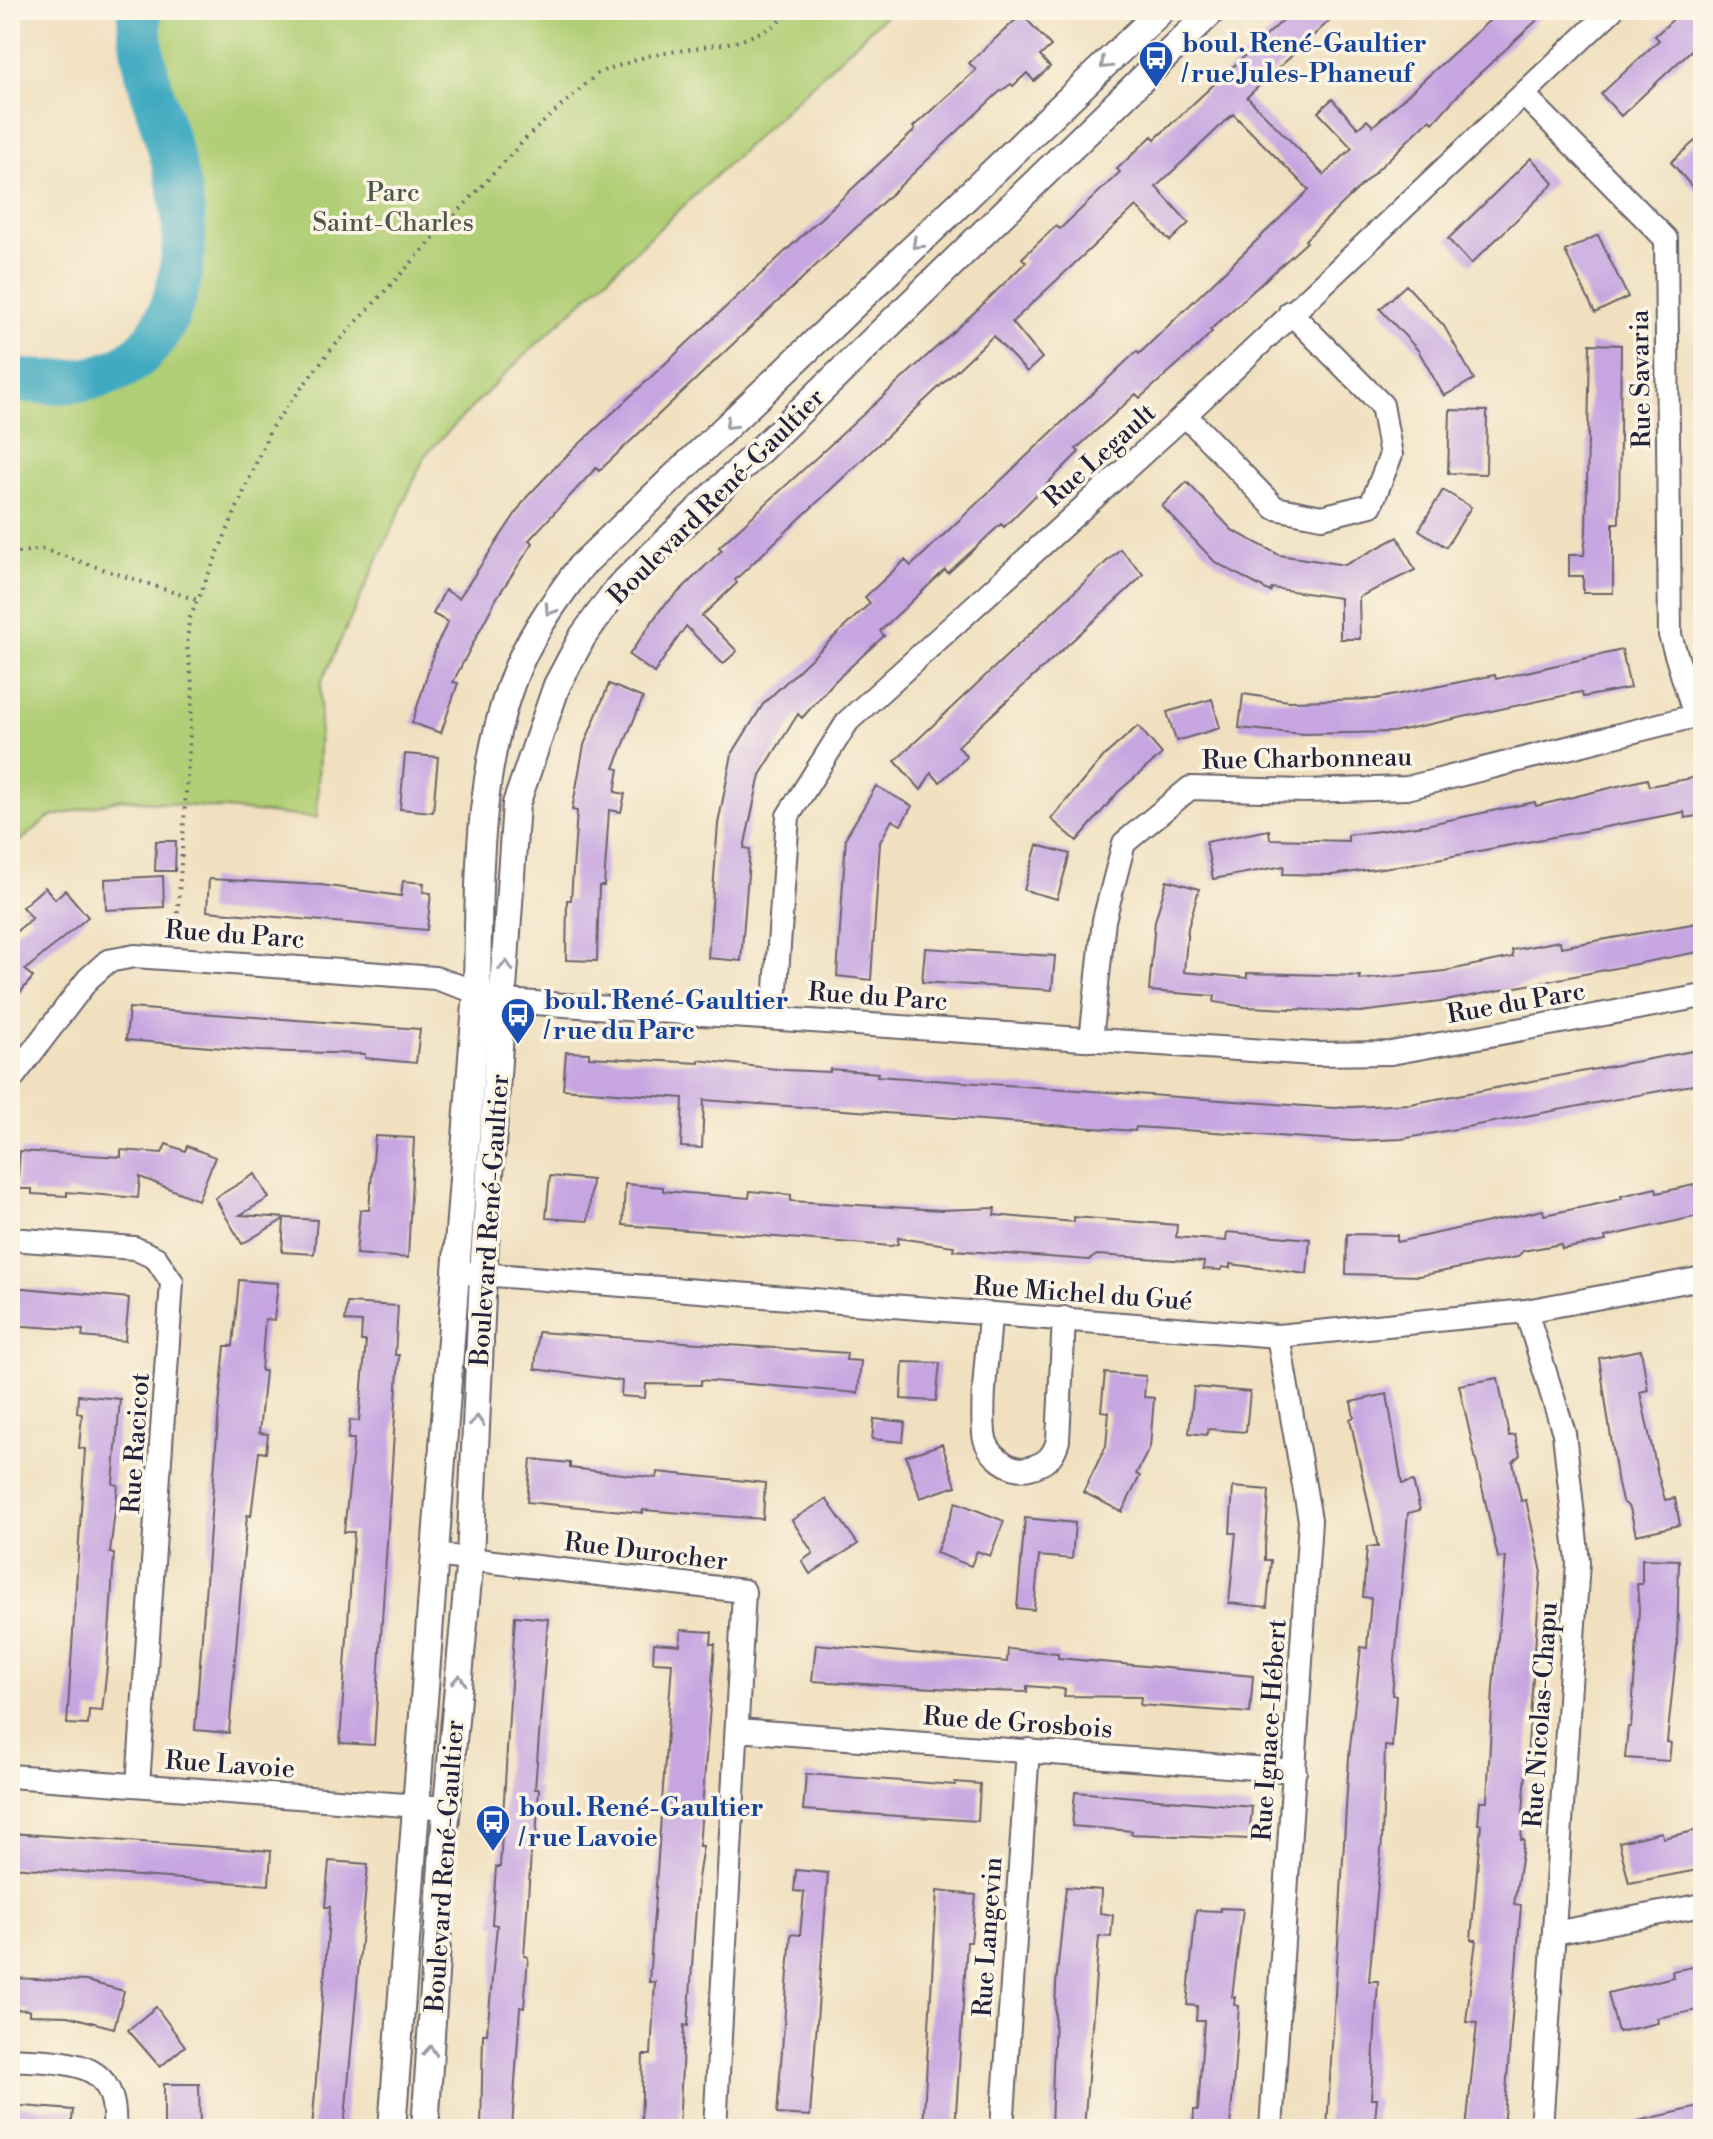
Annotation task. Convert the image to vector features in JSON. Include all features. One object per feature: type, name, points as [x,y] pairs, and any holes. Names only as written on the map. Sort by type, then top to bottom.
[{"type":"street","name":"Boulevard René-Gaultier","points":[[392,2129],[477,991],[483,833],[491,764],[511,688],[546,613],[581,566],[1162,10]]},
{"type":"street","name":"Rue Legault","points":[[774,1017],[788,816],[848,721],[1185,415],[1290,312],[1525,96],[1612,10]]},
{"type":"street","name":"Boulevard René-Gaultier","points":[[425,2129],[447,1808],[470,1558],[483,1274],[516,804],[557,685],[583,636],[618,588],[1201,14]]},
{"type":"street","name":"Rue Savaria","points":[[1525,96],[1666,239],[1670,635],[1699,715]]},
{"type":"street","points":[[1185,415],[1275,508],[1322,517],[1371,505],[1391,455],[1382,405],[1290,312]]},
{"type":"street","name":"Rue Charbonneau","points":[[1091,1040],[1104,920],[1124,843],[1190,788],[1304,791],[1407,788],[1699,715]]},
{"type":"street","name":"Rue du Parc","points":[[10,1081],[88,979],[108,961],[135,956],[435,978],[504,1001],[1313,1054],[1391,1053],[1703,996]]},
{"type":"street","name":"Rue Racicot","points":[[10,1239],[134,1248],[156,1258],[172,1282],[138,1785]]},
{"type":"street","name":"Rue Michel du Gué","points":[[455,1272],[1278,1336],[1526,1311],[1703,1278]]},
{"type":"street","name":"Rue Nicolas-Chapu","points":[[1526,1311],[1564,1433],[1578,1562],[1541,2129]]},
{"type":"street","points":[[990,1314],[984,1437],[1000,1461],[1021,1470],[1040,1465],[1054,1454],[1058,1440],[1064,1318]]},
{"type":"street","name":"Rue Ignace-Hébert","points":[[1271,2129],[1310,1520],[1278,1336]]},
{"type":"street","name":"Rue Durocher","points":[[434,1555],[744,1591],[715,2129]]},
{"type":"street","name":"Rue de Grosbois","points":[[737,1730],[1295,1771]]},
{"type":"street","name":"Rue Langevin","points":[[1002,2129],[1028,1750]]},
{"type":"street","name":"Rue Lavoie","points":[[10,1776],[447,1808]]},
{"type":"street","points":[[1554,1933],[1703,1905]]},
{"type":"street","points":[[10,2059],[76,2063],[93,2070],[107,2083],[114,2096],[114,2129]]},
{"type":"path","points":[[174,957],[193,691],[187,646],[189,620],[200,601],[271,428],[328,353],[528,136],[598,73],[647,56],[740,41],[770,28],[797,10]]},
{"type":"path","points":[[10,554],[42,549],[200,601]]},
{"type":"green space","name":"Parc Saint-Charles","points":[[156,10],[891,10],[504,375],[426,454],[321,683],[317,818],[121,799],[48,818],[10,850],[10,394],[60,398],[109,393],[140,378],[164,357],[184,321],[196,282],[195,224],[158,65]]},
{"type":"building","points":[[1294,10],[1341,10],[1247,97],[1324,175],[1352,148],[1318,112],[1332,99],[1358,128],[1367,120],[1373,126],[1501,10],[1548,10],[1466,86],[1433,123],[1430,119],[1305,240],[1307,242],[1210,330],[1212,332],[1195,349],[1140,398],[1136,394],[1076,449],[1079,452],[1004,527],[1001,524],[948,573],[945,570],[880,631],[884,636],[835,681],[802,718],[798,714],[760,775],[744,848],[750,849],[741,961],[708,958],[718,824],[732,754],[764,703],[870,603],[865,597],[905,560],[911,566],[1137,351],[1139,354],[1309,190],[1233,114],[1156,187],[1189,223],[1170,241],[1136,206],[1012,322],[1042,358],[1027,372],[993,336],[735,580],[737,583],[702,616],[737,651],[723,664],[686,626],[654,673],[629,655],[661,609],[722,550],[719,547],[979,308],[1026,262],[1022,258],[1056,226],[1060,229],[1120,172],[1117,169],[1152,136],[1155,139]]},
{"type":"building","points":[[1683,10],[1691,10],[1703,23],[1703,39],[1621,116],[1601,94],[1659,40],[1655,36]]},
{"type":"building","points":[[1022,14],[1051,46],[1040,56],[1050,67],[1034,81],[1027,73],[1013,86],[1011,84],[998,93],[599,471],[596,468],[529,540],[533,543],[496,599],[453,682],[458,683],[441,733],[412,723],[437,644],[448,622],[433,614],[445,590],[459,598],[526,498],[559,463],[915,130],[913,127],[976,70],[969,63]]},
{"type":"building","points":[[1703,134],[1703,200],[1671,162]]},
{"type":"building","points":[[1531,158],[1554,183],[1471,264],[1448,239]]},
{"type":"building","points":[[1598,235],[1628,297],[1595,313],[1565,251]]},
{"type":"building","points":[[1406,285],[1444,326],[1474,379],[1444,396],[1418,350],[1380,309]]},
{"type":"building","points":[[1590,344],[1621,345],[1619,523],[1613,523],[1613,593],[1583,593],[1583,576],[1569,576],[1569,555],[1584,555]]},
{"type":"building","points":[[1450,410],[1487,411],[1486,474],[1448,473]]},
{"type":"building","points":[[1187,482],[1232,530],[1279,555],[1345,565],[1398,537],[1415,570],[1359,597],[1360,639],[1340,639],[1340,598],[1272,588],[1270,592],[1215,562],[1162,506]]},
{"type":"building","points":[[1443,490],[1471,507],[1446,547],[1419,530]]},
{"type":"building","points":[[1120,549],[1143,574],[958,746],[967,757],[940,782],[931,773],[921,790],[895,761]]},
{"type":"building","points":[[1622,650],[1630,688],[1583,697],[1581,692],[1393,732],[1303,734],[1239,728],[1243,694],[1289,701],[1375,699],[1495,675],[1496,679]]},
{"type":"building","points":[[609,684],[643,698],[614,768],[619,769],[615,792],[625,794],[621,812],[609,810],[604,886],[599,886],[597,961],[566,960],[567,900],[571,900],[577,811],[572,810],[584,745]]},
{"type":"building","points":[[1212,699],[1220,728],[1176,741],[1167,712]]},
{"type":"building","points":[[1138,726],[1162,754],[1118,792],[1077,841],[1051,819],[1104,756]]},
{"type":"building","points":[[405,754],[438,757],[433,812],[400,809]]},
{"type":"building","points":[[1703,776],[1703,815],[1685,818],[1684,812],[1411,864],[1332,875],[1283,874],[1284,866],[1213,879],[1206,842],[1269,830],[1270,839],[1348,841],[1348,835],[1425,825],[1535,802],[1536,806],[1647,779],[1649,786]]},
{"type":"building","points":[[876,786],[912,806],[901,825],[892,820],[880,842],[871,980],[837,976],[846,837]]},
{"type":"building","points":[[156,841],[176,841],[175,871],[155,871]]},
{"type":"building","points":[[1037,845],[1070,854],[1057,899],[1024,890]]},
{"type":"building","points":[[163,876],[164,907],[106,910],[105,879]]},
{"type":"building","points":[[209,879],[321,885],[401,896],[403,881],[424,883],[423,892],[431,893],[427,930],[207,911]]},
{"type":"building","points":[[1167,880],[1199,889],[1188,928],[1184,972],[1247,978],[1247,973],[1360,976],[1360,980],[1445,971],[1513,957],[1512,950],[1560,941],[1561,947],[1703,922],[1703,951],[1440,1002],[1360,1012],[1246,1007],[1214,1002],[1215,996],[1149,991],[1155,921]]},
{"type":"building","points":[[45,887],[55,899],[65,890],[88,917],[25,970],[33,977],[10,1005],[10,937],[32,918],[22,907]]},
{"type":"building","points":[[925,948],[1055,956],[1052,990],[922,982]]},
{"type":"building","points":[[129,1008],[420,1029],[416,1063],[365,1058],[365,1054],[259,1051],[126,1040]]},
{"type":"building","points":[[1703,1049],[1703,1083],[1402,1139],[1354,1141],[1136,1127],[1135,1131],[704,1100],[702,1148],[681,1147],[683,1098],[563,1089],[566,1052],[589,1053],[589,1057],[699,1063],[699,1060],[785,1070],[830,1072],[830,1069],[878,1073],[877,1076],[1334,1108],[1410,1104]]},
{"type":"building","points":[[375,1136],[414,1138],[408,1258],[356,1254],[360,1210],[369,1210]]},
{"type":"building","points":[[166,1144],[185,1151],[187,1146],[215,1157],[198,1200],[140,1177],[138,1198],[67,1192],[67,1196],[32,1194],[32,1189],[17,1189],[20,1151],[121,1157],[121,1150],[162,1153]]},
{"type":"building","points":[[255,1174],[269,1198],[240,1215],[317,1220],[314,1254],[282,1252],[284,1219],[242,1244],[215,1198]]},
{"type":"building","points":[[550,1176],[592,1180],[588,1221],[546,1218]]},
{"type":"building","points":[[1703,1183],[1703,1215],[1605,1237],[1606,1241],[1562,1249],[1561,1244],[1523,1251],[1517,1257],[1419,1276],[1346,1274],[1347,1234],[1397,1235],[1397,1242],[1543,1210],[1544,1215],[1622,1199],[1621,1196],[1656,1188],[1657,1193]]},
{"type":"building","points":[[625,1184],[663,1187],[663,1191],[749,1198],[750,1191],[791,1195],[791,1201],[941,1210],[995,1208],[994,1215],[1074,1222],[1074,1217],[1177,1225],[1176,1237],[1226,1241],[1227,1232],[1310,1239],[1307,1274],[1230,1264],[1230,1268],[1222,1267],[1221,1270],[1203,1269],[1204,1262],[1097,1255],[1089,1260],[953,1250],[954,1246],[898,1238],[898,1244],[891,1246],[623,1225]]},
{"type":"building","points":[[239,1280],[278,1283],[274,1320],[265,1319],[261,1371],[265,1371],[259,1433],[268,1434],[266,1453],[259,1452],[251,1516],[247,1515],[229,1733],[195,1730],[219,1407],[225,1346],[233,1346]]},
{"type":"building","points":[[13,1287],[129,1298],[125,1341],[82,1337],[83,1330],[10,1325]]},
{"type":"building","points":[[347,1303],[398,1306],[395,1355],[399,1355],[374,1745],[340,1743],[354,1532],[344,1532],[354,1439],[348,1439],[350,1420],[359,1421],[366,1341],[361,1341],[362,1322],[345,1321]]},
{"type":"building","points":[[538,1332],[847,1353],[846,1360],[861,1361],[858,1393],[701,1380],[701,1385],[646,1384],[645,1398],[621,1396],[622,1381],[535,1369]]},
{"type":"building","points":[[1641,1350],[1648,1390],[1640,1392],[1658,1475],[1665,1500],[1675,1498],[1680,1525],[1636,1535],[1630,1508],[1622,1501],[1618,1484],[1599,1358]]},
{"type":"building","points":[[903,1362],[940,1363],[936,1401],[901,1399]]},
{"type":"building","points":[[1105,1373],[1146,1376],[1144,1397],[1154,1398],[1150,1447],[1122,1512],[1083,1492],[1106,1446],[1109,1412],[1101,1411]]},
{"type":"building","points":[[1498,1378],[1509,1436],[1515,1435],[1520,1455],[1513,1462],[1521,1501],[1526,1500],[1541,1568],[1521,1840],[1524,1840],[1514,1904],[1521,1905],[1503,2129],[1466,2129],[1477,2023],[1466,2022],[1476,1940],[1471,1940],[1481,1824],[1478,1824],[1480,1801],[1487,1801],[1493,1688],[1506,1557],[1498,1558],[1459,1385]]},
{"type":"building","points":[[1194,1387],[1250,1392],[1246,1432],[1208,1429],[1207,1435],[1189,1433]]},
{"type":"building","points":[[1387,1394],[1402,1484],[1413,1481],[1420,1510],[1408,1513],[1392,1695],[1396,1696],[1392,1747],[1385,1746],[1382,1840],[1369,1981],[1378,1981],[1371,2099],[1377,2099],[1374,2129],[1327,2129],[1349,1757],[1361,1647],[1367,1648],[1371,1598],[1363,1597],[1367,1547],[1378,1547],[1350,1419],[1354,1417],[1351,1402]]},
{"type":"building","points":[[78,1395],[120,1399],[113,1484],[118,1485],[110,1553],[114,1554],[107,1667],[102,1711],[89,1710],[88,1725],[67,1724],[85,1449],[79,1448],[82,1414],[77,1413]]},
{"type":"building","points":[[874,1419],[905,1422],[903,1442],[872,1439]]},
{"type":"building","points":[[942,1444],[956,1486],[920,1498],[906,1456]]},
{"type":"building","points":[[531,1459],[570,1463],[570,1468],[657,1478],[658,1472],[765,1483],[763,1519],[643,1510],[643,1513],[527,1502]]},
{"type":"building","points":[[1233,1487],[1269,1490],[1265,1560],[1271,1560],[1267,1607],[1229,1603],[1236,1533],[1230,1533]]},
{"type":"building","points":[[826,1499],[858,1544],[810,1574],[802,1561],[813,1553],[792,1520]]},
{"type":"building","points":[[956,1502],[1004,1521],[990,1556],[977,1551],[971,1566],[936,1553]]},
{"type":"building","points":[[1025,1518],[1075,1523],[1072,1559],[1039,1556],[1034,1610],[1017,1608]]},
{"type":"building","points":[[1642,1559],[1679,1560],[1677,1646],[1667,1742],[1671,1743],[1669,1761],[1625,1758],[1628,1727],[1631,1727],[1639,1610],[1637,1584],[1642,1584]]},
{"type":"building","points":[[515,1616],[548,1619],[535,1789],[539,1789],[536,1839],[532,1839],[524,1956],[528,1957],[524,2008],[520,2007],[512,2129],[481,2129],[483,2034],[487,2034],[497,1925],[492,1924],[496,1867],[500,1867]]},
{"type":"building","points":[[681,1630],[712,1632],[711,1644],[715,1644],[699,1846],[703,1846],[688,2026],[684,2025],[679,2129],[641,2129],[643,2055],[651,2055],[655,1982],[649,1982],[672,1663],[653,1662],[654,1643],[680,1645]]},
{"type":"building","points":[[816,1644],[1007,1662],[1008,1649],[1058,1653],[1058,1658],[1253,1676],[1250,1713],[1140,1705],[1141,1697],[1064,1696],[1065,1689],[1027,1686],[1027,1692],[812,1681]]},
{"type":"building","points":[[806,1774],[955,1785],[955,1782],[980,1784],[978,1821],[803,1810]]},
{"type":"building","points":[[1075,1792],[1252,1807],[1249,1839],[1131,1834],[1132,1831],[1072,1826]]},
{"type":"building","points":[[1703,1829],[1703,1869],[1629,1883],[1619,1842],[1662,1832],[1663,1838]]},
{"type":"building","points":[[10,1833],[271,1851],[269,1885],[10,1867]]},
{"type":"building","points":[[329,1861],[368,1864],[344,2129],[312,2129],[330,1907],[325,1907]]},
{"type":"building","points":[[796,1870],[828,1873],[810,2116],[777,2114],[791,1934],[800,1935],[804,1892],[794,1891]]},
{"type":"building","points":[[1066,1887],[1101,1890],[1100,1913],[1113,1915],[1111,1937],[1099,1936],[1084,2129],[1051,2129],[1056,1984]]},
{"type":"building","points":[[937,1891],[976,1895],[971,1942],[967,1942],[955,2129],[923,2129]]},
{"type":"building","points":[[1220,1908],[1243,1909],[1232,1997],[1235,1997],[1234,2005],[1239,2006],[1230,2129],[1193,2129],[1194,2110],[1198,2110],[1204,2021],[1196,2021],[1197,2006],[1187,2005],[1196,1910],[1220,1911]]},
{"type":"building","points":[[1703,1965],[1703,2009],[1657,2018],[1658,2023],[1618,2032],[1608,1993],[1673,1977],[1672,1971]]},
{"type":"building","points":[[11,1978],[86,1981],[124,1991],[114,2028],[68,2016],[29,2015],[29,2010],[10,2009]]},
{"type":"building","points":[[156,2007],[185,2046],[160,2067],[128,2030]]},
{"type":"building","points":[[164,2084],[199,2084],[200,2129],[164,2129]]},
{"type":"building","points":[[10,2105],[73,2110],[71,2129],[10,2129]]},
{"type":"building","points":[[1703,2106],[1703,2129],[1639,2129],[1638,2121]]},
{"type":"waterway","points":[[10,380],[71,381],[107,374],[131,362],[150,345],[174,299],[184,245],[180,193],[149,81],[140,35],[139,10]]},
{"type":"place","name":"boul. René-Gaultier / rue Jules-Phaneuf","points":[[1156,89]]},
{"type":"place","name":"boul. René-Gaultier / rue du Parc","points":[[518,1046]]},
{"type":"place","name":"boul. René-Gaultier / rue Lavoie","points":[[493,1853]]}]
